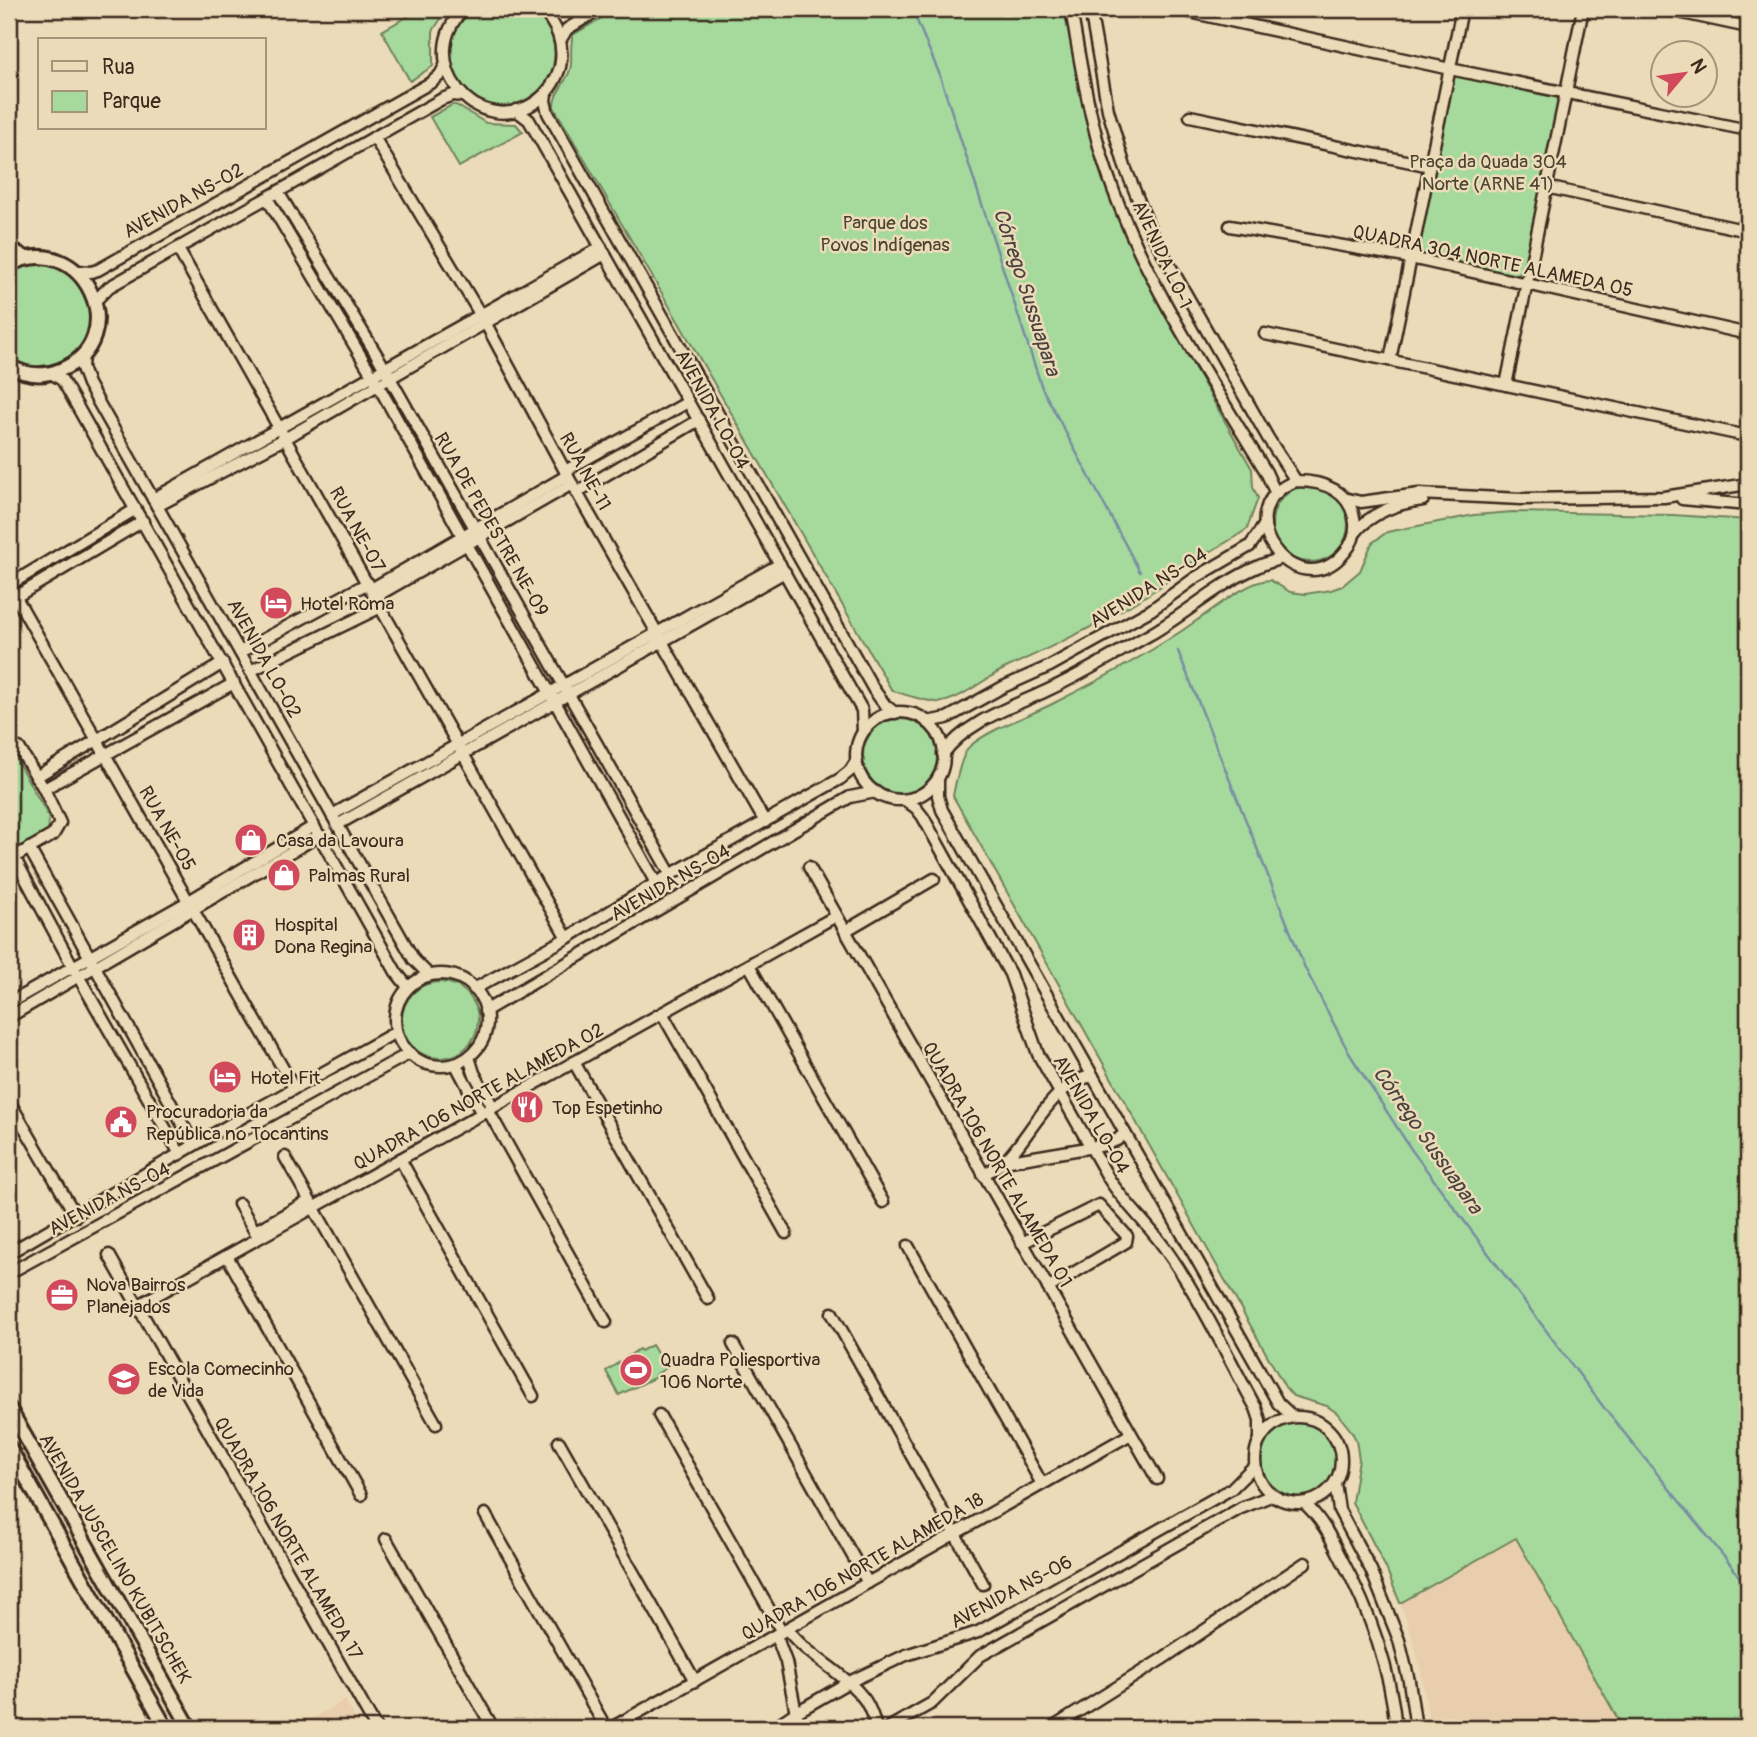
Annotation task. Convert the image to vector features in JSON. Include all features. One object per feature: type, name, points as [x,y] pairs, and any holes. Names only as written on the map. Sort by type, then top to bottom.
[{"type":"main road","points":[[9,243],[13,250],[26,258]]},
{"type":"main road","points":[[9,265],[26,258],[52,258],[77,271],[88,285],[95,301],[96,329],[83,354],[70,366],[51,373],[29,373],[9,366]]},
{"type":"main road","name":"AVENIDA JUSCELINO KUBITSCHEK","points":[[9,1408],[190,1728]]},
{"type":"main road","name":"AVENIDA JUSCELINO KUBITSCHEK","points":[[9,1447],[166,1728]]},
{"type":"street","points":[[541,9],[559,9]]},
{"type":"street","points":[[460,11],[447,37],[446,64],[452,81],[463,96],[484,109],[500,112],[533,104],[546,93],[558,73],[560,41],[553,23],[541,9]]},
{"type":"street","points":[[560,41],[567,29],[600,9]]},
{"type":"street","name":"AVENIDA LO-1","points":[[1071,9],[1101,151],[1125,218],[1181,331],[1266,472],[1276,494]]},
{"type":"street","name":"AVENIDA LO-1","points":[[1090,9],[1108,110],[1125,167],[1153,236],[1268,438],[1296,481]]},
{"type":"street","points":[[1176,9],[1748,130]]},
{"type":"street","points":[[1391,360],[1462,9]]},
{"type":"street","points":[[1506,385],[1583,9]]},
{"type":"street","points":[[1664,9],[1748,27]]},
{"type":"street","name":"AVENIDA NS-02","points":[[77,271],[93,272],[108,264],[432,82],[446,64]]},
{"type":"street","name":"AVENIDA LO-04","points":[[546,93],[548,113],[874,690],[895,713]]},
{"type":"street","name":"AVENIDA NS-02","points":[[95,301],[104,290],[442,99],[453,95],[463,96]]},
{"type":"street","name":"AVENIDA LO-04","points":[[516,110],[529,120],[859,704],[863,714],[863,732]]},
{"type":"street","points":[[1190,116],[1430,166]]},
{"type":"street","name":"RUA NE-11","points":[[374,137],[483,320],[765,822]]},
{"type":"street","points":[[1546,187],[1748,231]]},
{"type":"street","name":"RUA DE PEDESTRE NE-09","points":[[278,192],[387,374],[671,875]]},
{"type":"street","name":"RUA DE PEDESTRE NE-09","points":[[267,198],[465,539],[656,883]]},
{"type":"street","name":"QUADRA 304 NORTE ALAMEDA 05","points":[[1230,226],[1411,258],[1748,334]]},
{"type":"street","name":"RUA NE-07","points":[[178,248],[567,938]]},
{"type":"street","points":[[155,503],[286,438],[375,381],[603,251]]},
{"type":"street","points":[[1265,334],[1742,435]]},
{"type":"street","name":"AVENIDA LO-02","points":[[83,354],[82,368],[88,384],[414,960],[429,975]]},
{"type":"street","name":"AVENIDA LO-02","points":[[51,373],[66,386],[396,972],[408,987]]},
{"type":"street","points":[[155,503],[280,427],[375,381]]},
{"type":"street","points":[[240,652],[372,590],[477,533],[571,480],[688,402]]},
{"type":"street","points":[[571,480],[699,420]]},
{"type":"street","points":[[1451,497],[1418,500],[1385,510],[1362,524],[1345,553],[1328,566],[1313,569],[1299,568],[1274,551],[1265,524],[1268,508],[1276,494],[1296,481],[1315,481],[1348,499],[1375,501],[1419,494],[1521,499],[1664,497],[1748,505]]},
{"type":"street","points":[[1664,497],[1748,484]]},
{"type":"street","points":[[1348,499],[1355,533]]},
{"type":"street","points":[[9,585],[136,509]]},
{"type":"street","points":[[12,599],[143,522]]},
{"type":"street","name":"AVENIDA NS-04","points":[[927,722],[947,718],[1050,666],[1159,605],[1195,578],[1250,546],[1265,524]]},
{"type":"street","name":"AVENIDA NS-04","points":[[943,754],[960,734],[1057,686],[1158,629],[1258,566],[1282,558]]},
{"type":"street","points":[[335,820],[782,568]]},
{"type":"street","name":"RUA NE-05","points":[[9,585],[12,599],[106,754],[295,1088]]},
{"type":"street","points":[[250,671],[381,607]]},
{"type":"street","points":[[36,776],[223,663]]},
{"type":"street","points":[[44,789],[234,683]]},
{"type":"street","points":[[895,713],[911,714],[927,722],[939,737],[943,754],[938,778],[926,792],[905,800],[887,798],[876,792],[862,778],[856,760],[863,732],[876,720],[895,713]]},
{"type":"street","points":[[9,745],[19,748],[61,823],[53,835],[11,858],[180,1154]]},
{"type":"street","name":"AVENIDA NS-04","points":[[474,989],[567,938],[656,883],[843,777],[856,760]]},
{"type":"street","name":"AVENIDA LO-04","points":[[938,778],[938,796],[942,810],[1278,1403],[1293,1417]]},
{"type":"street","name":"AVENIDA NS-04","points":[[485,1011],[853,795],[876,792]]},
{"type":"street","name":"AVENIDA LO-04","points":[[905,800],[916,807],[923,817],[1010,974],[1036,1050],[1119,1196],[1161,1243],[1256,1408],[1260,1420],[1260,1438]]},
{"type":"street","points":[[9,1003],[76,972],[95,967],[317,830]]},
{"type":"street","points":[[29,848],[194,1146]]},
{"type":"street","name":"QUADRA 106 NORTE ALAMEDA 01","points":[[809,867],[1157,1479]]},
{"type":"street","points":[[845,931],[934,879]]},
{"type":"street","points":[[9,1017],[76,972],[89,957],[192,905]]},
{"type":"street","name":"QUADRA 106 NORTE ALAMEDA 02","points":[[137,1306],[227,1256],[257,1234],[400,1159],[836,916]]},
{"type":"street","points":[[749,965],[883,1202]]},
{"type":"street","points":[[429,975],[458,977],[474,989],[485,1011],[485,1029],[477,1048],[456,1065],[430,1065],[410,1053],[396,1032],[396,1007],[408,987],[429,975]]},
{"type":"street","points":[[662,1013],[786,1233]]},
{"type":"street","name":"AVENIDA NS-04","points":[[9,1253],[396,1032]]},
{"type":"street","name":"AVENIDA NS-04","points":[[9,1273],[410,1053]]},
{"type":"street","points":[[469,1057],[487,1110]]},
{"type":"street","points":[[575,1062],[708,1299]]},
{"type":"street","points":[[456,1065],[487,1110],[606,1322]]},
{"type":"street","points":[[984,1175],[1004,1163],[1060,1093],[1076,1081],[1093,1076]]},
{"type":"street","points":[[9,1101],[76,1216]]},
{"type":"street","points":[[1004,1163],[1111,1143],[1125,1133]]},
{"type":"street","points":[[285,1157],[308,1206],[436,1424]]},
{"type":"street","points":[[400,1159],[533,1396]]},
{"type":"street","points":[[239,1204],[257,1234]]},
{"type":"street","points":[[1022,1243],[1099,1205],[1127,1236],[1126,1242],[1048,1288]]},
{"type":"street","points":[[908,1246],[1042,1484]]},
{"type":"street","name":"QUADRA 106 NORTE ALAMEDA 17","points":[[109,1255],[376,1728]]},
{"type":"street","points":[[227,1256],[361,1495]]},
{"type":"street","points":[[832,1313],[983,1584]]},
{"type":"street","points":[[733,1345],[868,1583]]},
{"type":"street","points":[[659,1415],[782,1632],[799,1728]]},
{"type":"street","points":[[1293,1417],[1317,1421],[1333,1433],[1342,1457],[1335,1483],[1322,1496],[1304,1503],[1291,1503],[1273,1495],[1260,1481],[1255,1465],[1260,1438],[1272,1425],[1293,1417]]},
{"type":"street","name":"QUADRA 106 NORTE ALAMEDA 18","points":[[611,1728],[1131,1434]]},
{"type":"street","points":[[559,1442],[695,1681]]},
{"type":"street","name":"AVENIDA NS-06","points":[[773,1728],[848,1683],[906,1655],[978,1632],[1231,1489],[1255,1465]]},
{"type":"street","points":[[1335,1483],[1339,1510],[1377,1583],[1399,1640],[1412,1692],[1416,1728]]},
{"type":"street","name":"AVENIDA NS-06","points":[[888,1728],[932,1703],[980,1656],[1241,1508],[1273,1495]]},
{"type":"street","points":[[1304,1503],[1323,1524],[1368,1611],[1387,1668],[1396,1728]]},
{"type":"street","points":[[485,1514],[606,1728]]},
{"type":"street","points":[[386,1539],[493,1728]]},
{"type":"street","points":[[1052,1728],[1162,1659],[1305,1563]]},
{"type":"street","points":[[782,1632],[861,1694],[876,1728]]},
{"type":"shaded area","points":[[1516,1538],[1623,1728],[1430,1728],[1421,1672],[1400,1603]]},
{"type":"shaded area","points":[[345,1700],[361,1728],[296,1728]]},
{"type":"green space","points":[[421,9],[447,9],[433,31],[433,66],[410,81],[382,31]]},
{"type":"green space","points":[[474,9],[531,9],[542,19],[550,31],[555,52],[551,73],[537,92],[516,104],[496,105],[478,99],[463,85],[453,68],[451,48],[457,28]]},
{"type":"green space","name":"Parque dos Povos Indígenas","points":[[617,9],[1065,9],[1092,141],[1112,200],[1167,318],[1252,469],[1253,487],[1258,498],[1247,529],[1184,567],[1158,588],[1122,610],[1000,671],[959,696],[938,702],[891,689],[554,107],[570,70],[573,35]]},
{"type":"green space","name":"Praça da Quada 304 Norte (ARNE 41)","points":[[1452,73],[1561,96],[1524,272],[1510,277],[1417,255],[1416,248]]},
{"type":"green space","points":[[452,105],[486,123],[516,124],[523,132],[459,167],[430,117]]},
{"type":"green space","points":[[33,263],[60,268],[79,283],[89,302],[90,322],[84,340],[71,356],[54,366],[33,367],[9,359],[9,271]]},
{"type":"green space","points":[[1310,486],[1325,489],[1337,497],[1345,509],[1348,524],[1345,539],[1337,551],[1325,559],[1310,562],[1295,559],[1283,551],[1275,539],[1272,524],[1275,509],[1283,497],[1295,489]]},
{"type":"green space","points":[[1513,512],[1673,515],[1748,520],[1748,1728],[1623,1728],[1516,1538],[1400,1603],[1386,1568],[1352,1502],[1359,1459],[1352,1432],[1337,1413],[1327,1406],[1293,1396],[1285,1387],[953,796],[964,755],[979,739],[1128,664],[1252,585],[1270,580],[1290,592],[1305,594],[1331,590],[1342,586],[1360,571],[1372,543],[1387,532],[1474,515]]},
{"type":"green space","points":[[893,719],[907,719],[921,725],[931,735],[937,756],[935,770],[921,787],[907,793],[893,793],[879,787],[869,777],[863,763],[863,749],[869,735],[879,725]]},
{"type":"green space","points":[[9,753],[13,754],[49,817],[48,831],[9,854]]},
{"type":"green space","points":[[440,982],[454,985],[467,993],[475,1006],[478,1020],[475,1034],[467,1047],[454,1055],[440,1058],[426,1055],[413,1047],[405,1034],[402,1020],[405,1006],[413,993],[426,985]]},
{"type":"green space","name":"Quadra Poliesportiva 106 Norte","points":[[652,1345],[666,1368],[655,1375],[656,1377],[619,1395],[606,1371],[639,1349],[641,1351]]},
{"type":"green space","points":[[1298,1422],[1312,1425],[1325,1433],[1333,1446],[1336,1460],[1333,1474],[1325,1487],[1312,1495],[1298,1498],[1284,1495],[1271,1487],[1263,1474],[1260,1460],[1263,1446],[1271,1433],[1284,1425]]},
{"type":"waterway","name":"Córrego Sussuapara","points":[[912,9],[939,73],[1042,388],[1140,572]]},
{"type":"waterway","name":"Córrego Sussuapara","points":[[1178,651],[1305,968],[1349,1053],[1411,1149],[1479,1241],[1605,1409],[1748,1590]]},
{"type":"place","name":"Hotel Roma","points":[[276,603]]},
{"type":"place","name":"Casa da Lavoura","points":[[251,840]]},
{"type":"place","name":"Palmas Rural","points":[[284,875]]},
{"type":"place","name":"Hospital Dona Regina","points":[[249,935]]},
{"type":"place","name":"Hotel Fit","points":[[225,1077]]},
{"type":"place","name":"Top Espetinho","points":[[527,1107]]},
{"type":"place","name":"Procuradoria da República no Tocantins","points":[[121,1122]]},
{"type":"place","name":"Nova Bairros Planejados","points":[[62,1295]]},
{"type":"place","name":"Quadra Poliesportiva 106 Norte","points":[[636,1370]]},
{"type":"place","name":"Escola Comecinho de Vida","points":[[124,1379]]}]
